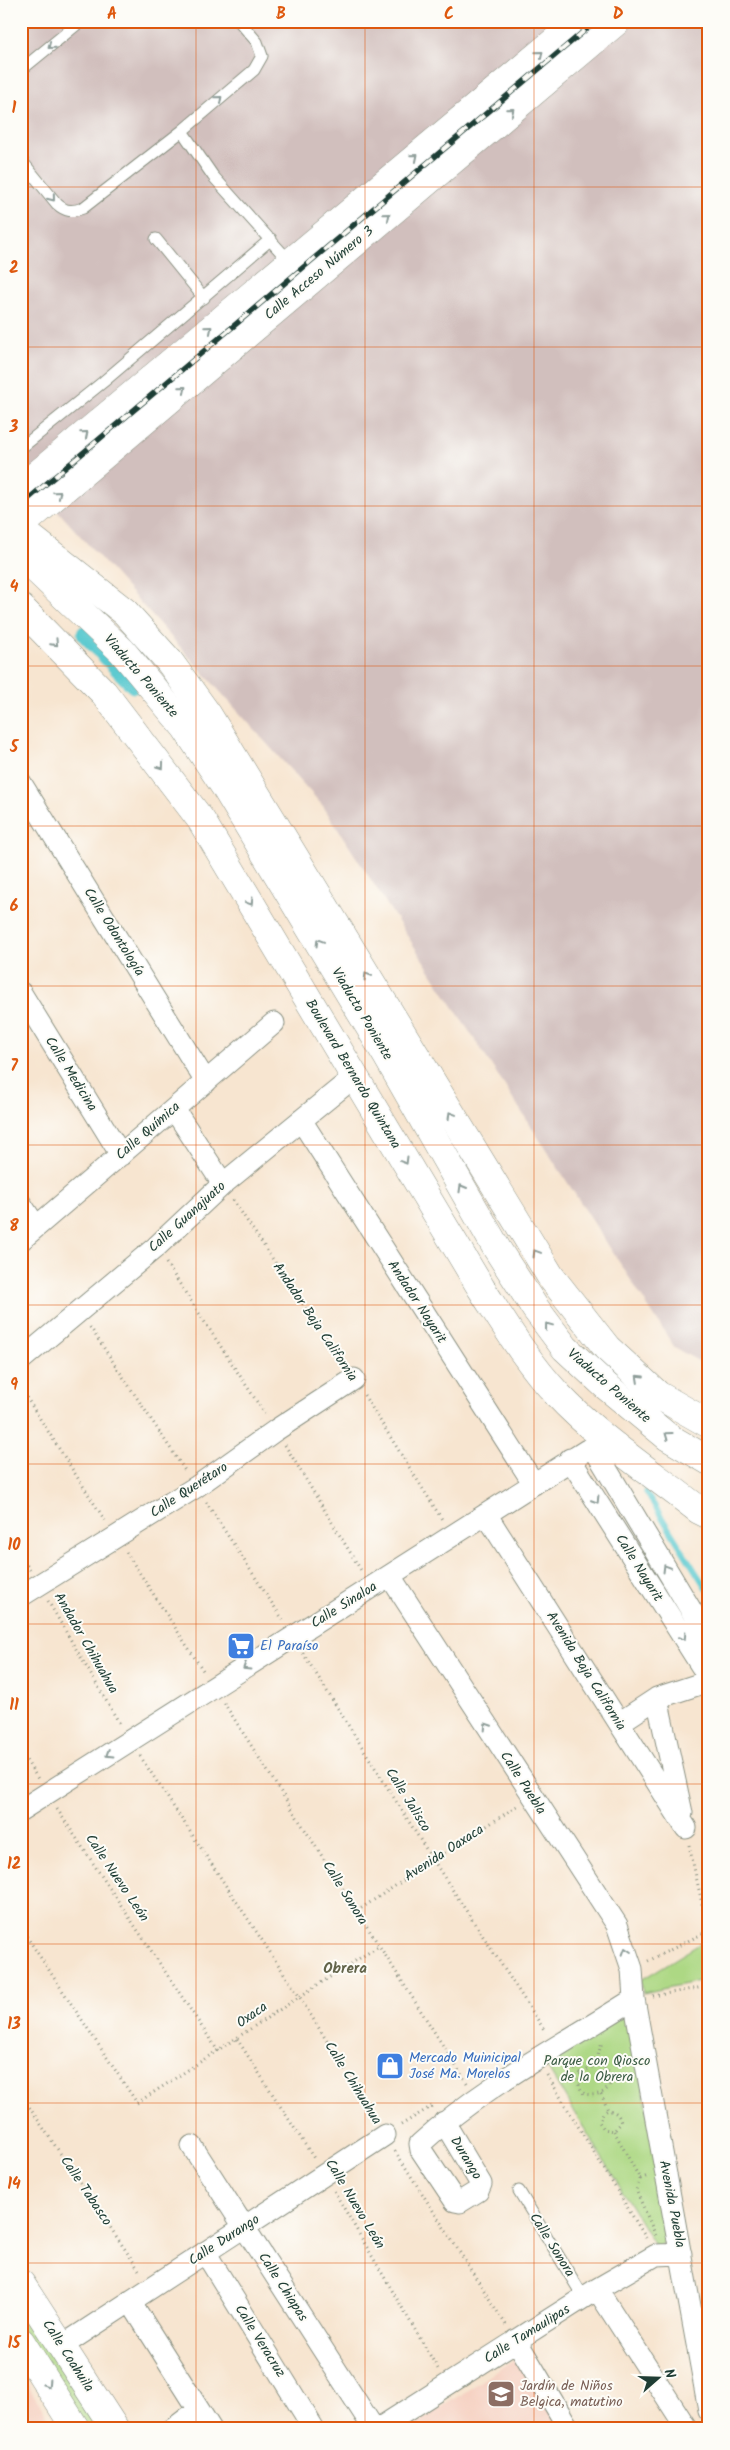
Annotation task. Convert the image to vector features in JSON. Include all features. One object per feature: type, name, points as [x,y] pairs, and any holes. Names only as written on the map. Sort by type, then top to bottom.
[{"type":"street","name":"Calle Acceso Número 3","points":[[21,488],[289,261],[578,21]]},
{"type":"street","name":"Calle Acceso Número 3","points":[[21,525],[617,21]]},
{"type":"street","points":[[21,530],[125,612],[168,662],[208,715],[551,1277],[607,1348],[658,1394],[709,1424]]},
{"type":"street","name":"Viaducto Poniente","points":[[21,555],[122,651],[185,727],[225,787],[387,1056],[497,1249],[535,1308],[565,1348],[606,1386],[668,1437],[709,1461]]},
{"type":"street","name":"Boulevard Bernardo Quintana","points":[[21,608],[104,692],[201,820],[481,1288],[522,1351],[556,1393],[577,1414],[699,1510],[709,1515]]},
{"type":"street","name":"Calle Odontología","points":[[21,783],[206,1082]]},
{"type":"street","name":"Calle Medicina","points":[[21,993],[121,1155]]},
{"type":"street","name":"Calle Química","points":[[29,1234],[274,1023]]},
{"type":"street","name":"Calle Guanajuato","points":[[21,1360],[156,1247],[223,1184],[354,1077]]},
{"type":"street","points":[[174,1109],[223,1184]]},
{"type":"street","name":"Andador Nayarit","points":[[301,1120],[534,1484]]},
{"type":"street","points":[[21,1204],[29,1234]]},
{"type":"street","name":"Calle Querétaro","points":[[30,1590],[196,1488],[276,1430],[354,1379]]},
{"type":"street","name":"Calle Sinaloa","points":[[21,1810],[453,1536],[570,1459],[583,1451],[590,1450]]},
{"type":"street","name":"Calle Nayarit","points":[[590,1450],[598,1454],[709,1640]]},
{"type":"street","name":"Calle Nayarit","points":[[570,1459],[709,1679]]},
{"type":"street","name":"Avenida Baja California","points":[[486,1514],[686,1828]]},
{"type":"street","name":"Calle Puebla","points":[[390,1576],[617,1925],[632,1969],[634,1999]]},
{"type":"street","points":[[619,1723],[657,1698],[709,1679]]},
{"type":"street","points":[[657,1698],[686,1828]]},
{"type":"street","points":[[444,2122],[555,2048],[634,1999]]},
{"type":"street","name":"Avenida Puebla","points":[[634,1999],[709,2410]]},
{"type":"street","name":"Durango","points":[[444,2122],[480,2181],[480,2189],[460,2202],[455,2201],[419,2145],[444,2122]]},
{"type":"street","name":"Calle Durango","points":[[62,2346],[385,2134]]},
{"type":"street","name":"Calle Chiapas","points":[[192,2146],[374,2429]]},
{"type":"street","name":"Calle Tamaulipas","points":[[378,2429],[658,2250],[681,2254]]},
{"type":"street","name":"Calle Veracruz","points":[[205,2252],[314,2429]]},
{"type":"street","name":"Calle Coahuila","points":[[21,2284],[115,2429]]},
{"type":"street","name":"Calle Sonora","points":[[591,2293],[687,2429]]},
{"type":"street","points":[[130,2301],[210,2429]]},
{"type":"street","points":[[516,2340],[569,2429]]},
{"type":"street","points":[[21,2342],[76,2429]]},
{"type":"street","points":[[172,2429],[198,2410]]},
{"type":"lane","points":[[21,70],[81,21]]},
{"type":"lane","points":[[21,160],[63,210],[73,212],[92,202],[182,131],[254,70],[262,56],[257,42],[239,21]]},
{"type":"lane","points":[[182,131],[214,176],[289,261]]},
{"type":"lane","points":[[156,239],[204,298]]},
{"type":"lane","points":[[21,448],[204,298],[271,239]]},
{"type":"lane","name":"Calle Sonora","points":[[519,2191],[591,2293]]},
{"type":"path","name":"Andador Baja California","points":[[223,1184],[354,1379],[453,1536]]},
{"type":"path","name":"Andador Chihuahua","points":[[21,1557],[30,1590],[130,1741]]},
{"type":"path","name":"Calle Jalisco","points":[[293,1637],[433,1860],[555,2048]]},
{"type":"path","name":"Calle Sonora","points":[[214,1687],[478,2098]]},
{"type":"path","name":"Calle Chihuahua","points":[[130,1741],[298,1996],[516,2340]]},
{"type":"path","name":"Calle Nuevo León","points":[[21,1752],[218,2051]]},
{"type":"path","name":"Avenida Oaxaca","points":[[357,1911],[532,1796]]},
{"type":"path","points":[[632,1969],[708,1933],[686,1828]]},
{"type":"path","name":"Oxaca","points":[[21,1928],[137,2103],[237,2039],[298,1996],[379,1946]]},
{"type":"path","points":[[634,1999],[709,1986]]},
{"type":"path","name":"Calle Nuevo León","points":[[237,2039],[325,2174],[447,2385]]},
{"type":"path","points":[[538,2060],[658,2250]]},
{"type":"path","points":[[581,2074],[578,2080],[579,2087],[584,2094],[601,2094],[608,2089],[611,2082],[610,2074],[604,2068],[595,2065]]},
{"type":"path","points":[[601,2094],[608,2110]]},
{"type":"path","name":"Calle Tabasco","points":[[21,2095],[151,2288]]},
{"type":"path","points":[[608,2110],[620,2116],[621,2123],[614,2131],[604,2129],[599,2122],[603,2113],[608,2110]]},
{"type":"path","points":[[614,2131],[640,2180]]},
{"type":"path","points":[[658,2250],[636,2190],[640,2180],[665,2170]]},
{"type":"shaded area","points":[[21,21],[709,21],[709,1367],[675,1348],[323,806],[21,470]]},
{"type":"shaded area","name":"Jardín de Niños Belgica, matutino","points":[[517,2358],[562,2429],[408,2429]]},
{"type":"shaded area","points":[[21,2375],[56,2429],[21,2429]]},
{"type":"green space","points":[[703,1942],[709,1979],[643,1993],[641,1980]]},
{"type":"green space","name":"Parque con Qiosco de la Obrera","points":[[626,2003],[673,2237],[656,2247],[541,2057]]},
{"type":"green space","points":[[21,2292],[113,2429],[79,2429],[42,2371],[24,2377],[21,2373]]},
{"type":"waterway","points":[[86,634],[134,684]]},
{"type":"waterway","points":[[646,1492],[709,1593]]},
{"type":"railway","points":[[21,505],[596,21]]},
{"type":"place","name":"El Paraíso","points":[[241,1646]]},
{"type":"place","name":"Mercado Muinicipal José Ma. Morelos","points":[[390,2066]]},
{"type":"place","name":"Jardín de Niños Belgica, matutino","points":[[501,2394]]},
{"type":"district","name":"Obrera","points":[[345,1969]]}]
